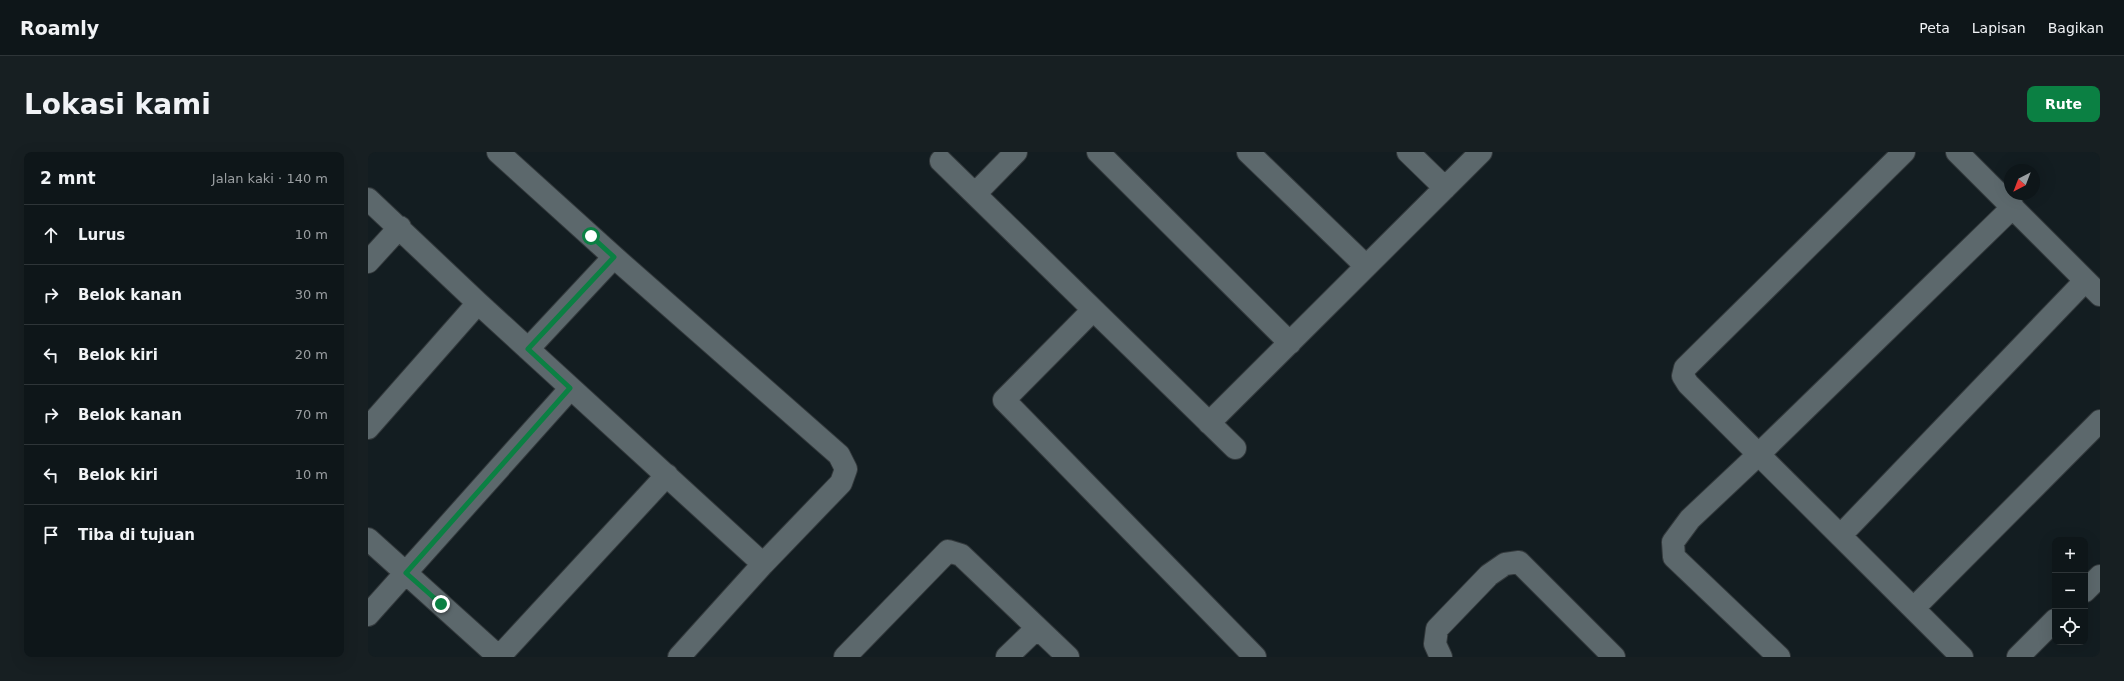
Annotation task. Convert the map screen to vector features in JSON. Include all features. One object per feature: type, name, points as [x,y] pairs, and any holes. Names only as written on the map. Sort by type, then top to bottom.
[{"type":"street","points":[[498,152],[614,257],[839,455],[846,469],[841,483],[763,564],[679,657]]},
{"type":"street","points":[[975,194],[1016,152]]},
{"type":"street","points":[[1098,152],[1290,342]]},
{"type":"street","points":[[1248,152],[1366,266]]},
{"type":"street","points":[[1408,152],[1445,188]]},
{"type":"street","points":[[1209,422],[1481,152]]},
{"type":"street","points":[[1904,152],[1685,368],[1683,376],[1685,381],[1962,657]]},
{"type":"street","points":[[1841,535],[2093,288],[1957,152]]},
{"type":"street","points":[[941,161],[1235,448]]},
{"type":"street","points":[[368,199],[478,303],[763,564]]},
{"type":"street","points":[[1779,657],[1674,557],[1673,542],[1690,519],[1759,454],[2012,207]]},
{"type":"street","points":[[368,262],[400,228]]},
{"type":"street","points":[[528,349],[614,257]]},
{"type":"street","points":[[368,428],[478,303]]},
{"type":"street","points":[[1094,310],[1004,400],[1255,657]]},
{"type":"street","points":[[368,615],[570,388]]},
{"type":"street","points":[[1914,608],[2100,421]]},
{"type":"street","points":[[368,538],[499,657],[667,476]]},
{"type":"street","points":[[845,657],[948,551],[961,555],[1068,657]]},
{"type":"street","points":[[1441,657],[1435,644],[1437,629],[1489,575],[1505,564],[1519,562],[1614,657]]},
{"type":"street","points":[[2088,588],[2100,576]]},
{"type":"street","points":[[2018,657],[2052,623]]},
{"type":"street","points":[[1007,657],[1036,628]]},
{"type":"route","points":[[441,604],[406,573],[570,388],[528,349],[614,257],[591,236]]}]
